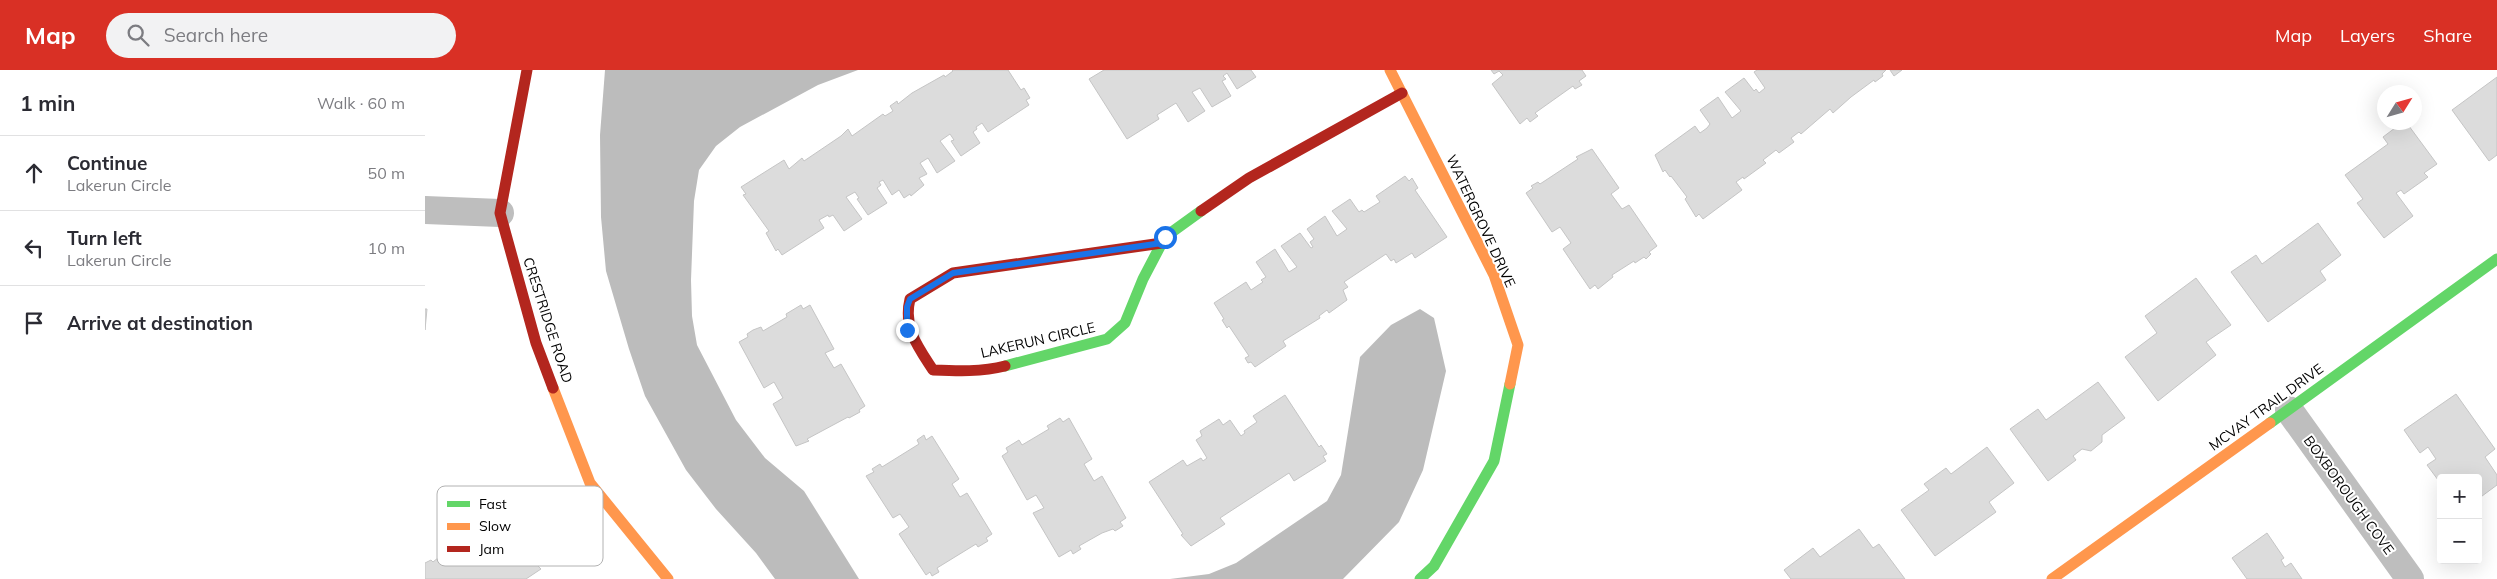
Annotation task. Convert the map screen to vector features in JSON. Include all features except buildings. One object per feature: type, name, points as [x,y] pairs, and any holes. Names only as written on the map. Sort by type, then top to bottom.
[{"type":"street","name":"CRESTRIDGE ROAD","points":[[527,70],[500,213],[537,344],[592,486]]},
{"type":"street","name":"WATERGROVE DRIVE","points":[[1389,70],[1494,276],[1518,345],[1495,461],[1434,566],[1420,579]]},
{"type":"street","name":"LAKERUN CIRCLE","points":[[1162,243],[953,273],[910,299],[907,307],[907,330],[933,370],[993,369],[1107,339],[1125,323],[1143,279],[1162,243],[1165,237],[1249,178],[1402,93]]},
{"type":"street","points":[[425,210],[500,213]]},
{"type":"street","name":"MCVAY TRAIL DRIVE","points":[[2052,579],[2497,259]]},
{"type":"street","name":"BOXBOROUGH COVE","points":[[2289,410],[2410,579]]},
{"type":"street","name":"CRESTRIDGE ROAD","points":[[603,499],[668,579]]},
{"type":"shaded area","points":[[605,70],[858,70],[818,85],[740,127],[716,146],[699,170],[694,201],[691,280],[692,316],[697,345],[736,420],[765,458],[804,491],[859,579],[775,579],[756,553],[716,509],[686,470],[645,396],[606,271],[601,217],[600,135]]},
{"type":"shaded area","points":[[1420,309],[1434,318],[1446,371],[1423,470],[1399,522],[1343,579],[1170,579],[1209,574],[1236,563],[1327,501],[1341,475],[1360,357],[1391,325]]},
{"type":"traffic: fast","points":[[1005,366],[1107,339],[1125,323],[1143,279],[1165,237],[1201,211]]},
{"type":"traffic: fast","points":[[2270,423],[2497,259]]},
{"type":"traffic: fast","points":[[1420,579],[1434,566],[1494,461],[1510,384]]},
{"type":"traffic: slow","points":[[1390,70],[1494,275],[1518,345],[1510,384]]},
{"type":"traffic: slow","points":[[553,388],[592,486]]},
{"type":"traffic: slow","points":[[2052,579],[2270,423]]},
{"type":"traffic: slow","points":[[603,499],[668,579]]},
{"type":"traffic: jam","points":[[527,70],[500,213],[536,343],[553,388]]},
{"type":"traffic: jam","points":[[1201,211],[1249,178],[1402,93]]},
{"type":"traffic: jam","points":[[1005,366],[978,370],[933,370],[917,345],[910,328],[908,309],[910,299],[953,273],[1162,243]]},
{"type":"route","points":[[907,330],[907,307],[910,299],[953,273],[1162,243],[1165,237]]}]
